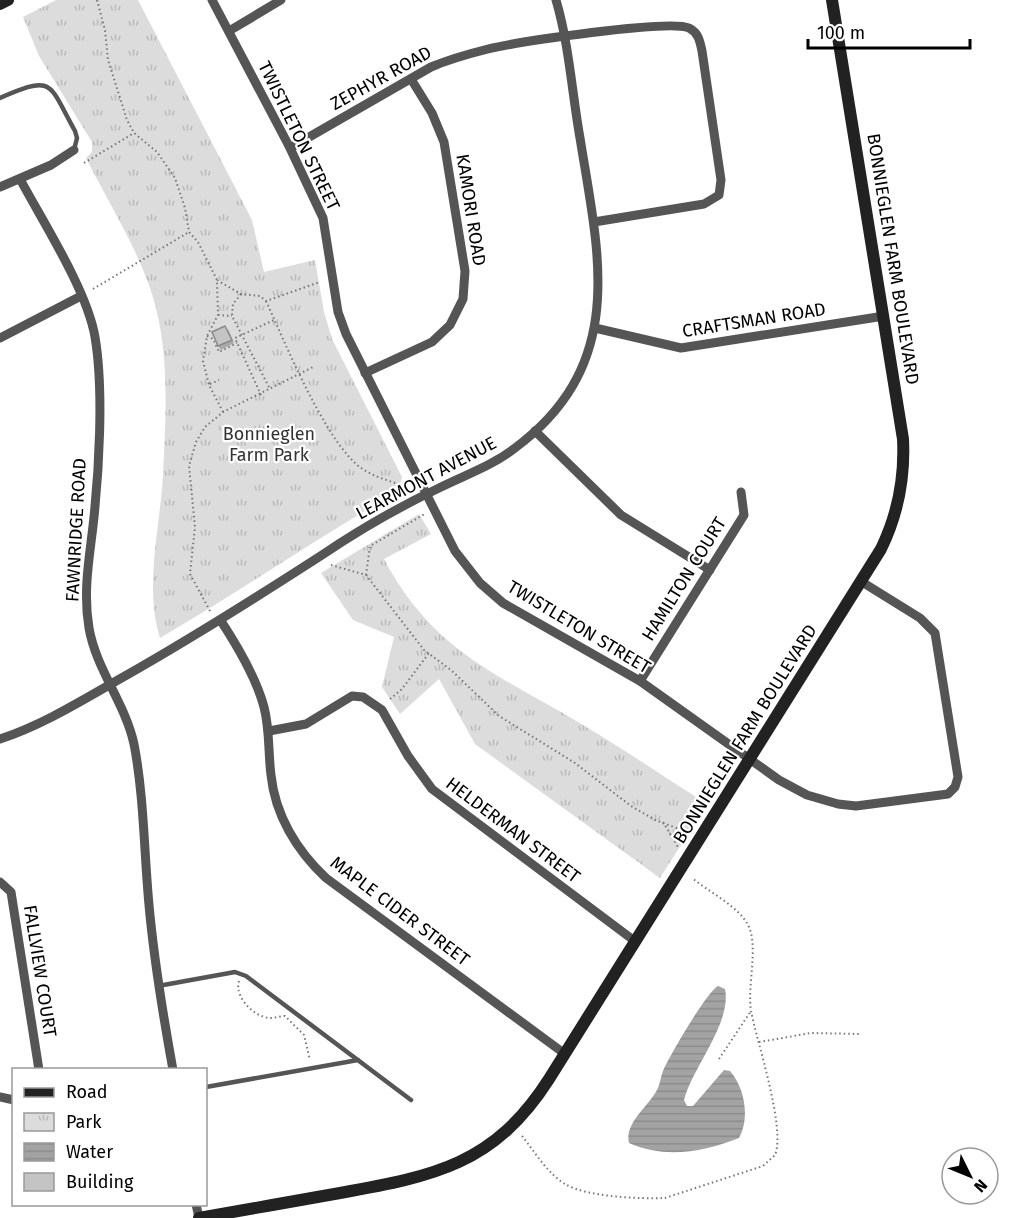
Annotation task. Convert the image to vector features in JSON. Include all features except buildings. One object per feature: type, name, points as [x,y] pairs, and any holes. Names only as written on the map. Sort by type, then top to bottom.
[{"type":"street","points":[[0,4],[8,0]]},
{"type":"street","name":"TWISTLETON STREET","points":[[212,0],[290,148],[323,218],[338,312],[365,373],[455,551],[489,592],[521,614],[640,681],[794,789],[838,804],[877,805],[948,794],[955,787],[958,777],[935,633],[920,618],[862,582]]},
{"type":"street","points":[[229,31],[281,0]]},
{"type":"street","name":"LEARMONT AVENUE","points":[[0,739],[51,718],[221,621],[332,548],[427,494],[500,458],[535,431],[570,389],[585,358],[595,328],[600,278],[594,222],[556,0]]},
{"type":"street","name":"BONNIEGLEN FARM BOULEVARD","points":[[199,1218],[412,1179],[454,1166],[485,1148],[516,1122],[538,1097],[862,582],[888,535],[902,480],[903,439],[832,0]]},
{"type":"street","name":"ZEPHYR ROAD","points":[[290,148],[411,78],[450,59],[491,48],[644,27],[679,26],[697,34],[702,51],[721,180],[719,195],[704,204],[594,222]]},
{"type":"street","name":"KAMORI ROAD","points":[[365,373],[432,342],[450,325],[464,299],[465,271],[444,142],[432,113],[411,78]]},
{"type":"street","points":[[0,187],[65,158],[74,150]]},
{"type":"street","name":"FAWNRIDGE ROAD","points":[[20,179],[81,296],[95,337],[99,406],[93,524],[85,588],[89,629],[109,685],[126,719],[134,747],[158,986],[173,1068]]},
{"type":"street","points":[[0,338],[81,296]]},
{"type":"street","name":"CRAFTSMAN ROAD","points":[[595,328],[681,348],[884,316]]},
{"type":"street","points":[[535,431],[621,515],[710,570]]},
{"type":"street","name":"HAMILTON COURT","points":[[640,681],[744,514],[741,492]]},
{"type":"street","name":"MAPLE CIDER STREET","points":[[221,621],[247,666],[263,704],[269,731],[271,776],[278,805],[296,843],[315,867],[565,1054]]},
{"type":"street","name":"HELDERMAN STREET","points":[[269,731],[306,724],[352,696],[363,697],[374,702],[382,710],[421,777],[432,789],[636,942]]},
{"type":"street","name":"FALLVIEW COURT","points":[[0,882],[10,892],[39,1068]]},
{"type":"lane","points":[[0,98],[34,84],[42,84],[52,90],[75,131],[77,138],[74,150]]},
{"type":"lane","points":[[158,986],[235,972],[246,976],[411,1100]]},
{"type":"lane","points":[[207,1086],[358,1060]]},
{"type":"path","points":[[97,0],[105,30],[108,60],[134,133],[157,152],[175,178],[185,208],[189,232],[198,242],[217,280],[218,315],[207,336],[203,361],[209,385],[223,412]]},
{"type":"path","points":[[84,163],[134,133]]},
{"type":"path","points":[[93,289],[189,232]]},
{"type":"path","points":[[217,280],[240,294],[260,296],[266,301],[301,375],[332,430],[354,462],[372,474],[408,487]]},
{"type":"path","points":[[266,301],[320,282]]},
{"type":"path","points":[[240,294],[233,304],[232,316],[270,390]]},
{"type":"path","points":[[218,315],[232,316]]},
{"type":"path","points":[[261,394],[235,339],[274,320]]},
{"type":"path","points":[[207,336],[213,339],[219,352],[237,343]]},
{"type":"path","points":[[248,365],[256,361]]},
{"type":"path","points":[[210,611],[190,574],[195,527],[189,466],[196,442],[205,427],[223,412],[315,366]]},
{"type":"path","points":[[209,385],[219,380]]},
{"type":"path","points":[[366,575],[370,546],[423,515],[422,512]]},
{"type":"path","points":[[331,565],[366,575],[429,654],[512,726],[575,762],[631,806],[687,832]]},
{"type":"path","points":[[390,699],[429,654]]},
{"type":"path","points":[[663,822],[678,847]]},
{"type":"path","points":[[522,1136],[552,1174],[579,1191],[665,1198],[763,1166],[775,1155],[778,1136],[770,1087],[751,1011],[749,976],[753,950],[749,927],[741,914],[692,878]]},
{"type":"path","points":[[239,981],[236,990],[240,999],[269,1018],[285,1016],[302,1032],[310,1060]]},
{"type":"path","points":[[719,1059],[751,1011]]},
{"type":"path","points":[[759,1042],[811,1033],[860,1034]]},
{"type":"green space","name":"Bonnieglen Farm Park","points":[[56,0],[138,0],[252,220],[264,272],[315,260],[324,312],[332,339],[402,477],[399,491],[160,638],[155,619],[153,578],[165,429],[162,338],[146,276],[86,158],[92,152],[92,142],[39,56],[23,17]]},
{"type":"green space","points":[[419,514],[431,534],[384,559],[403,591],[424,617],[470,658],[599,735],[707,804],[660,878],[475,744],[439,679],[400,714],[382,687],[394,637],[353,620],[321,573]]},
{"type":"water","points":[[718,986],[725,989],[726,1002],[723,1016],[688,1087],[684,1100],[687,1106],[693,1106],[724,1070],[730,1071],[739,1086],[744,1103],[744,1121],[739,1138],[712,1147],[684,1152],[656,1151],[629,1143],[630,1128],[658,1088],[663,1071],[673,1052],[697,1012]]}]
